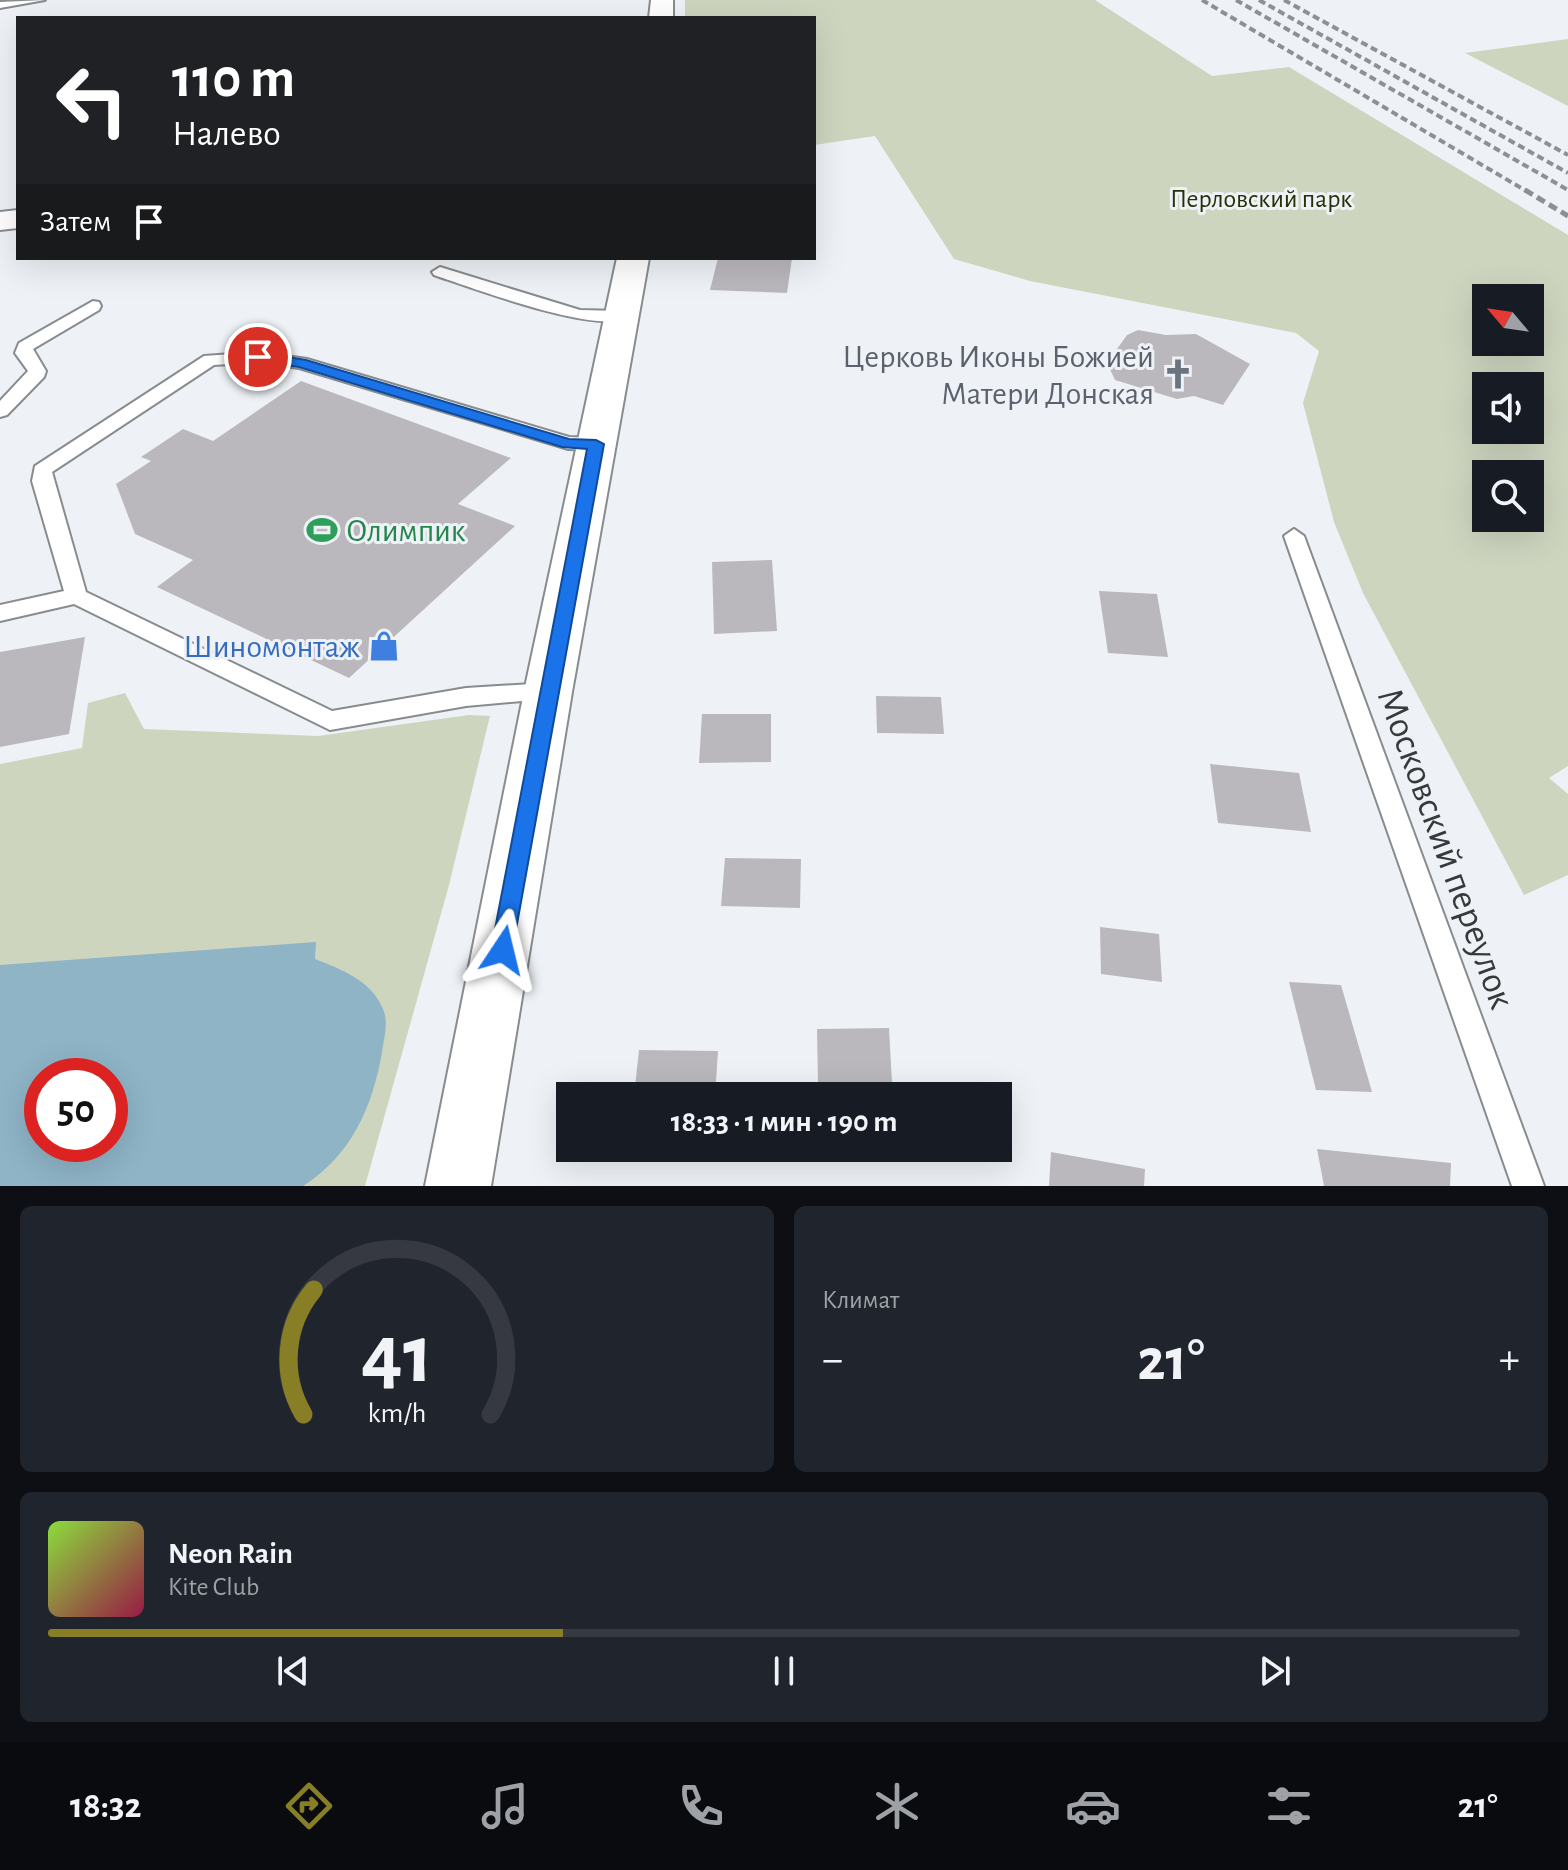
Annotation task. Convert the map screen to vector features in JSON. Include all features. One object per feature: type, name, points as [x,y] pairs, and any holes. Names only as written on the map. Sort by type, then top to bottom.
[{"type":"main road","points":[[458,1186],[548,692],[633,260]]},
{"type":"lane","points":[[0,5],[39,0]]},
{"type":"lane","points":[[440,272],[579,315],[620,316]]},
{"type":"lane","points":[[0,411],[35,377],[37,371],[24,353],[25,347],[93,306]]},
{"type":"lane","points":[[76,596],[42,470],[210,360],[258,357],[301,363],[568,443],[596,444]]},
{"type":"lane","name":"Московский переулок","points":[[1294,536],[1528,1186]]},
{"type":"lane","points":[[0,613],[76,596],[320,719],[342,720],[466,697],[548,692]]},
{"type":"green space","name":"Перловский парк","points":[[685,0],[1095,0],[1212,76],[1289,67],[1568,235],[1568,766],[1549,778],[1568,794],[1568,875],[1524,895],[1363,593],[1334,522],[1303,403],[1319,351],[1296,333],[1030,281],[954,259],[875,136],[816,145],[816,16],[685,16]]},
{"type":"green space","points":[[1568,39],[1568,106],[1465,53]]},
{"type":"green space","points":[[125,693],[144,729],[318,736],[469,715],[490,716],[449,885],[365,1186],[0,1186],[0,764],[82,748],[88,703]]},
{"type":"water","points":[[316,942],[315,959],[364,984],[383,1009],[386,1030],[373,1092],[366,1110],[347,1145],[320,1174],[303,1186],[0,1186],[0,965]]},
{"type":"building","points":[[718,260],[792,260],[787,293],[710,290]]},
{"type":"building","name":"Церковь Иконы Божией Матери Донская","points":[[1138,330],[1166,335],[1196,334],[1250,364],[1223,405],[1194,396],[1177,399],[1115,380],[1107,363],[1127,335]]},
{"type":"building","name":"Олимпик","points":[[301,381],[511,458],[458,504],[515,526],[349,678],[157,587],[193,560],[135,534],[116,484],[151,461],[141,457],[183,429],[213,441]]},
{"type":"building","points":[[772,560],[777,631],[714,634],[712,562]]},
{"type":"building","points":[[1099,591],[1157,594],[1168,657],[1108,653]]},
{"type":"building","points":[[85,637],[69,734],[0,747],[0,652]]},
{"type":"building","points":[[876,696],[941,697],[944,734],[877,733]]},
{"type":"building","points":[[702,714],[771,714],[771,762],[699,763]]},
{"type":"building","points":[[1210,764],[1299,773],[1311,832],[1218,823]]},
{"type":"building","points":[[725,858],[801,859],[800,908],[721,906]]},
{"type":"building","points":[[1100,927],[1159,934],[1162,982],[1101,974]]},
{"type":"building","points":[[1289,982],[1341,985],[1372,1092],[1316,1090]]},
{"type":"building","points":[[889,1028],[892,1082],[818,1082],[817,1029]]},
{"type":"building","points":[[639,1050],[718,1051],[716,1082],[636,1082]]},
{"type":"building","points":[[1317,1149],[1451,1163],[1450,1186],[1324,1186]]},
{"type":"building","points":[[1051,1152],[1145,1169],[1144,1186],[1049,1186]]},
{"type":"railway","points":[[1202,0],[1528,192]]},
{"type":"railway","points":[[1236,0],[1568,190]]},
{"type":"railway","points":[[1259,0],[1568,173]]},
{"type":"railway","points":[[1284,0],[1568,155]]},
{"type":"railway","points":[[1525,190],[1568,216]]},
{"type":"place","name":"Церковь Иконы Божией Матери Донская","points":[[1178,374]]},
{"type":"place","name":"Олимпик","points":[[322,530]]},
{"type":"place","name":"Шиномонтаж","points":[[384,646]]},
{"type":"route","points":[[258,357],[301,363],[568,443],[596,444],[503,950]]}]
